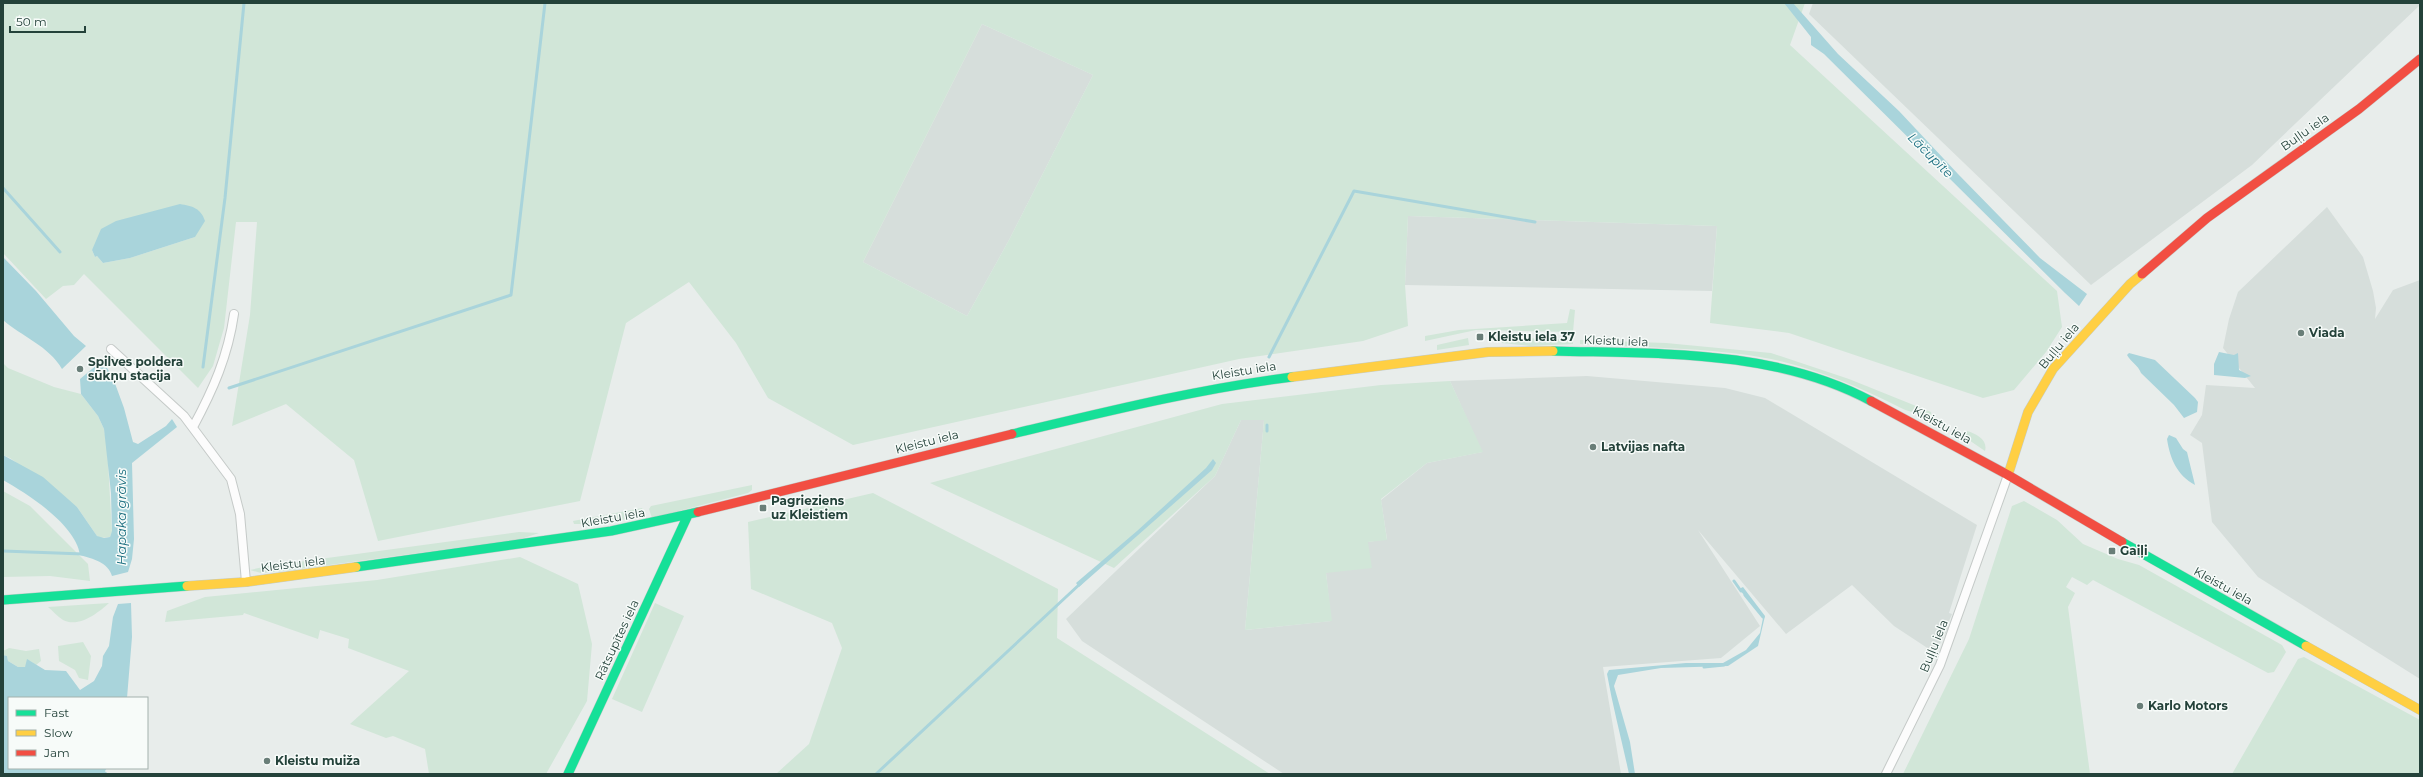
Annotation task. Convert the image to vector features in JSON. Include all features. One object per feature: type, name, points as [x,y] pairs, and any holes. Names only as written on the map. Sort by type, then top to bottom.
[{"type":"main road","name":"Buļļu iela","points":[[2008,475],[2028,412],[2053,369],[2130,284],[2207,218],[2359,108],[2420,59]]},
{"type":"main road","name":"Kleistu iela","points":[[3,600],[246,582],[542,542],[611,531],[688,515],[832,478],[1161,398],[1261,380],[1488,352],[1546,351],[1659,354],[1743,360],[1790,369],[1862,396],[2008,475],[2176,574],[2420,710]]},
{"type":"main road","name":"Rātsupītes iela","points":[[568,774],[688,515]]},
{"type":"street","points":[[193,427],[212,391],[224,361],[234,314]]},
{"type":"street","points":[[111,349],[184,416],[231,479],[240,514],[246,582]]},
{"type":"street","name":"Buļļu iela","points":[[1886,774],[1940,665],[2008,475]]},
{"type":"shaded area","points":[[1813,3],[2420,3],[2420,5],[2252,165],[2091,285],[1809,14]]},
{"type":"shaded area","points":[[982,24],[1093,75],[1009,240],[967,316],[863,262]]},
{"type":"shaded area","points":[[2327,207],[2363,257],[2373,291],[2376,308],[2375,319],[2393,290],[2420,280],[2420,679],[2258,577],[2212,522],[2202,443],[2190,435],[2202,415],[2206,385],[2255,388],[2223,348],[2229,319],[2238,292]]},
{"type":"shaded area","points":[[1408,216],[1717,226],[1712,291],[1405,285]]},
{"type":"shaded area","points":[[1587,376],[1725,388],[1765,398],[1977,525],[1949,613],[1952,614],[1947,626],[1949,627],[1935,653],[1894,626],[1852,585],[1786,634],[1698,530],[1760,626],[1721,658],[1603,667],[1621,774],[1284,774],[1082,641],[1066,619],[1215,476],[1241,420],[1264,420],[1245,630],[1331,621],[1326,573],[1368,542],[1387,539],[1381,500],[1427,463],[1482,452],[1450,381]]},
{"type":"green space","points":[[3,3],[1805,3],[1790,45],[2057,291],[2062,327],[2046,352],[2014,390],[1983,398],[1789,333],[1710,323],[1717,226],[1408,216],[1405,285],[1408,326],[1363,341],[1239,359],[853,445],[768,398],[736,343],[689,282],[626,323],[580,501],[378,541],[354,460],[286,404],[232,426],[250,315],[257,222],[236,222],[224,328],[213,366],[198,388],[84,274],[74,285],[63,286],[46,299],[3,253]],"holes":[[[982,24],[1093,75],[1009,240],[967,316],[863,262]],[[195,237],[130,258],[103,263],[97,256],[95,257],[92,250],[95,246]]]},
{"type":"green space","points":[[1570,309],[1575,310],[1573,332],[1476,330],[1425,341],[1425,336],[1459,330],[1567,323]]},
{"type":"green space","points":[[1502,337],[1573,340],[1573,344],[1530,346],[1502,343]]},
{"type":"green space","points":[[1468,338],[1469,345],[1437,350],[1437,345]]},
{"type":"green space","points":[[1580,340],[1666,343],[1771,353],[1849,379],[1931,412],[1932,419],[1924,415],[1905,410],[1838,379],[1771,359],[1724,352],[1676,348],[1580,344]]},
{"type":"green space","points":[[3,363],[8,368],[54,387],[81,394],[98,416],[104,429],[107,446],[112,532],[110,537],[100,538],[97,536],[77,507],[10,458],[3,455]]},
{"type":"green space","points":[[1450,381],[1483,452],[1427,463],[1381,499],[1387,540],[1368,542],[1372,568],[1326,573],[1332,621],[1245,630],[1264,420],[1241,420],[1215,476],[1114,568],[930,483],[1222,404],[1381,385]]},
{"type":"green space","points":[[1967,431],[1981,438],[1985,444],[1985,451],[1963,436]]},
{"type":"green space","points":[[752,485],[752,490],[748,493],[652,518],[649,509],[651,506]]},
{"type":"green space","points":[[3,491],[30,506],[88,564],[90,581],[50,576],[3,577]]},
{"type":"green space","points":[[873,493],[1058,589],[1057,638],[1270,774],[776,774],[809,744],[842,648],[832,623],[751,589],[748,522]]},
{"type":"green space","points":[[2024,501],[2057,520],[2083,544],[2118,559],[2139,565],[2282,645],[2286,652],[2274,672],[2268,673],[2093,580],[2087,585],[2072,577],[2066,587],[2075,593],[2068,607],[2090,774],[1903,774],[1969,639],[2012,506]]},
{"type":"green space","points":[[642,508],[645,515],[605,524],[574,524],[573,521]]},
{"type":"green space","points":[[519,532],[539,533],[521,539],[285,571],[261,573],[250,570],[268,566]]},
{"type":"green space","points":[[520,557],[578,584],[592,644],[587,701],[546,774],[429,774],[425,749],[393,736],[386,738],[350,724],[409,671],[348,648],[349,639],[320,630],[318,639],[244,613],[243,615],[165,622],[167,611],[205,597],[377,580]]},
{"type":"green space","points":[[109,603],[94,615],[82,621],[75,622],[63,620],[48,607]]},
{"type":"green space","points":[[655,603],[684,616],[642,712],[612,699]]},
{"type":"green space","points":[[83,642],[91,656],[88,680],[79,678],[75,670],[59,661],[58,646]]},
{"type":"green space","points":[[9,648],[26,651],[39,649],[41,661],[36,665],[30,661],[25,667],[18,667],[8,661],[7,656],[3,655],[3,651]]},
{"type":"green space","points":[[2304,657],[2420,720],[2420,774],[2232,774],[2298,659]]},
{"type":"water","name":"Lāčupīte","points":[[1784,3],[1793,3],[1838,54],[1899,111],[2040,258],[2087,294],[2079,306],[1824,54],[1811,45],[1811,37]]},
{"type":"water","points":[[180,204],[196,208],[201,213],[205,221],[195,237],[130,258],[103,263],[97,256],[95,257],[92,250],[101,229],[116,221]]},
{"type":"water","points":[[3,257],[36,291],[74,336],[86,346],[62,369],[50,354],[3,320]]},
{"type":"water","points":[[2219,352],[2234,355],[2238,353],[2239,370],[2251,376],[2245,378],[2214,375],[2214,364]]},
{"type":"water","points":[[2129,353],[2155,360],[2195,398],[2198,402],[2197,412],[2184,418],[2174,405],[2141,373],[2130,360],[2127,355]]},
{"type":"water","name":"Hapaka grāvis","points":[[98,364],[99,367],[107,368],[113,378],[124,408],[133,442],[138,444],[166,426],[172,419],[177,427],[132,463],[134,539],[132,559],[128,572],[112,576],[104,564],[80,555],[77,544],[70,533],[49,512],[25,493],[3,480],[3,455],[43,477],[77,507],[97,536],[104,538],[110,537],[112,531],[111,493],[104,429],[98,416],[81,394],[80,379]]},
{"type":"water","points":[[2169,435],[2176,438],[2183,449],[2187,452],[2195,485],[2183,476],[2175,466],[2168,446],[2167,439]]},
{"type":"water","points":[[1213,459],[1216,463],[1212,470],[1079,587],[1076,583],[1137,531],[1206,468]]},
{"type":"water","points":[[1743,587],[1765,616],[1758,646],[1728,666],[1661,668],[1618,675],[1614,686],[1630,742],[1635,774],[1629,774],[1609,687],[1607,674],[1609,670],[1686,663],[1723,663],[1746,650],[1760,633],[1763,618],[1739,589]]},
{"type":"water","points":[[131,603],[132,637],[127,697],[8,697],[8,769],[106,769],[103,774],[3,774],[3,655],[7,656],[8,661],[18,667],[25,667],[27,659],[45,670],[66,671],[80,690],[94,681],[102,666],[103,656],[109,646],[113,617],[118,604]]},
{"type":"waterway","points":[[203,367],[225,198],[244,3]]},
{"type":"waterway","points":[[229,388],[511,295],[545,3]]},
{"type":"waterway","points":[[3,188],[60,252]]},
{"type":"waterway","points":[[1269,357],[1354,191],[1535,222]]},
{"type":"waterway","points":[[1267,425],[1267,431]]},
{"type":"waterway","points":[[3,551],[83,554]]},
{"type":"waterway","points":[[1734,581],[1741,591]]},
{"type":"waterway","points":[[876,774],[1081,583]]},
{"type":"waterway","points":[[1745,595],[1763,617]]},
{"type":"waterway","points":[[1704,667],[1724,665]]},
{"type":"waterway","points":[[99,769],[106,774]]},
{"type":"traffic: fast","points":[[1553,351],[1675,354],[1756,363],[1795,372],[1834,384],[1871,401]]},
{"type":"traffic: fast","points":[[1012,434],[1116,409],[1221,388],[1292,377]]},
{"type":"traffic: fast","points":[[356,567],[611,531],[698,512]]},
{"type":"traffic: fast","points":[[568,774],[688,515]]},
{"type":"traffic: fast","points":[[2122,542],[2306,646]]},
{"type":"traffic: fast","points":[[3,600],[187,586]]},
{"type":"traffic: slow","points":[[2008,475],[2028,412],[2053,369],[2130,284],[2142,274]]},
{"type":"traffic: slow","points":[[1292,377],[1488,352],[1553,351]]},
{"type":"traffic: slow","points":[[187,586],[246,582],[356,567]]},
{"type":"traffic: slow","points":[[2306,646],[2420,710]]},
{"type":"traffic: jam","points":[[2142,274],[2207,218],[2359,109],[2420,59]]},
{"type":"traffic: jam","points":[[1871,401],[2008,475],[2122,542]]},
{"type":"traffic: jam","points":[[698,512],[1012,434]]},
{"type":"place","name":"Viada","points":[[2301,333]]},
{"type":"place","name":"Kleistu iela 37","points":[[1480,337]]},
{"type":"place","name":"Spilves poldera sūkņu stacija","points":[[80,369]]},
{"type":"place","name":"Latvijas nafta","points":[[1593,447]]},
{"type":"place","name":"Pagrieziens uz Kleistiem","points":[[763,508]]},
{"type":"place","name":"Gaiļi","points":[[2112,551]]},
{"type":"place","name":"Karlo Motors","points":[[2140,706]]},
{"type":"place","name":"Kleistu muiža","points":[[267,761]]}]
